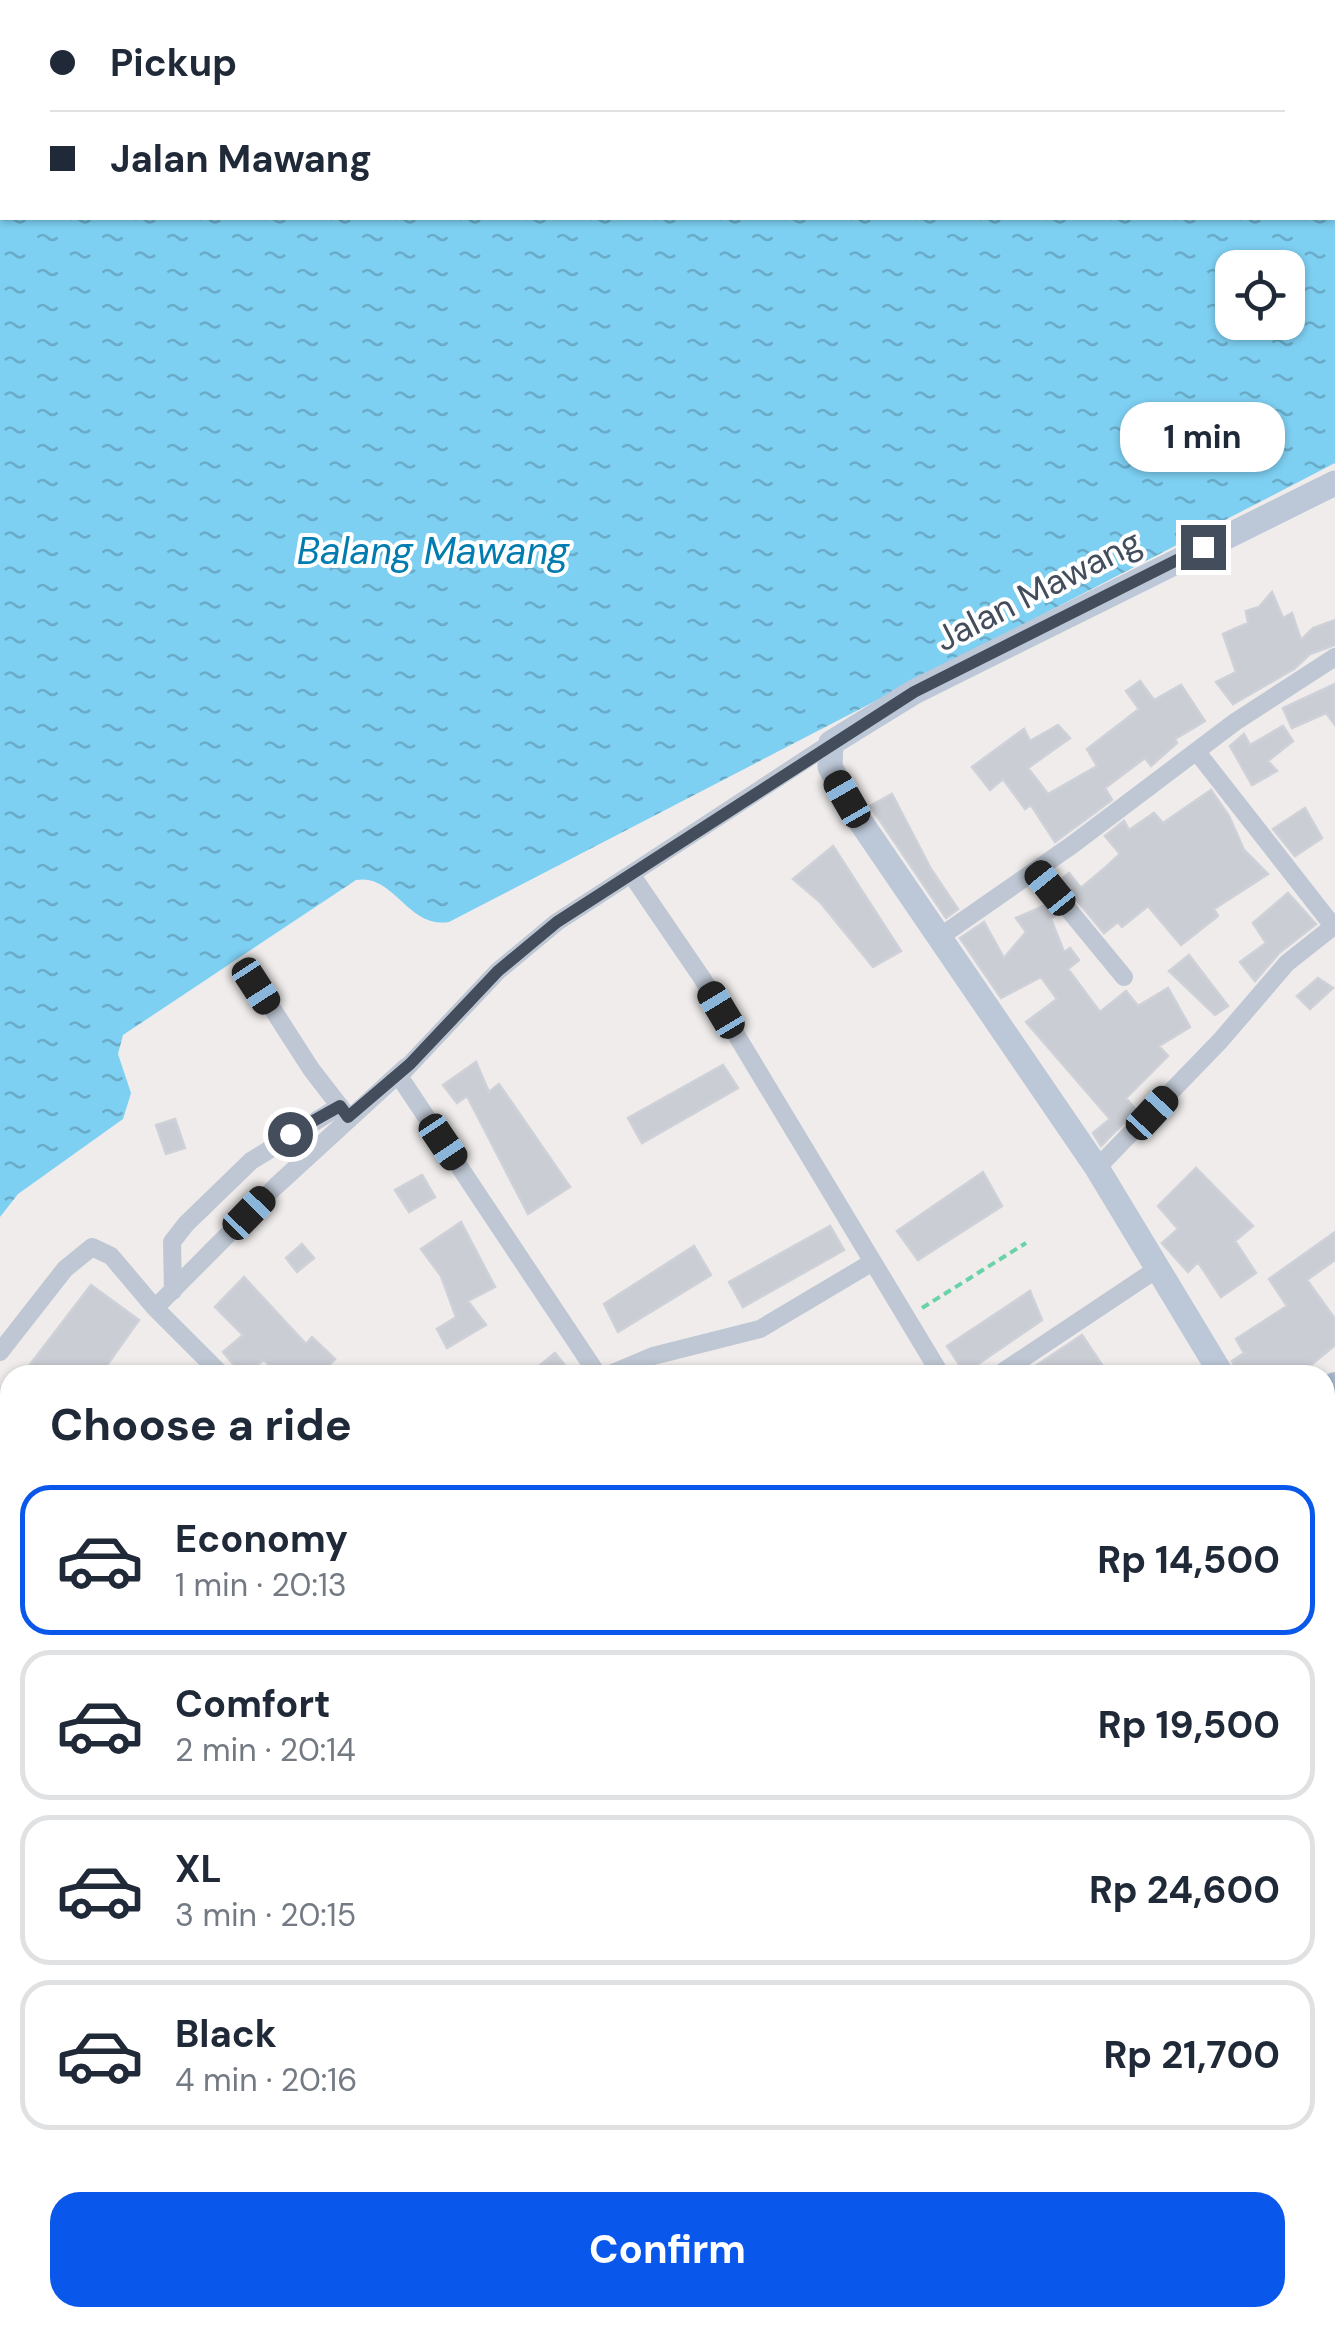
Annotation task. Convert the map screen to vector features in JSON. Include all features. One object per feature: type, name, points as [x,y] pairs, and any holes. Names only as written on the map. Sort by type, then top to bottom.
[{"type":"street","name":"Jalan Mawang","points":[[344,1112],[404,1070],[498,971],[557,922],[831,743],[914,692],[1335,483]]},
{"type":"street","points":[[941,936],[1335,657]]},
{"type":"street","points":[[831,743],[828,759],[834,777],[1097,1168],[1216,1365]]},
{"type":"street","points":[[1097,1168],[1220,1041],[1257,994],[1334,925],[1197,752]]},
{"type":"street","points":[[1036,870],[1124,977]]},
{"type":"street","points":[[631,874],[702,978],[935,1365]]},
{"type":"street","points":[[253,980],[344,1112]]},
{"type":"street","points":[[404,1070],[592,1365]]},
{"type":"street","points":[[155,1308],[344,1112]]},
{"type":"street","points":[[172,1290],[172,1242],[186,1224],[250,1161],[344,1112]]},
{"type":"street","points":[[0,1352],[65,1269],[92,1247],[111,1256],[155,1308],[212,1365]]},
{"type":"street","points":[[632,1365],[760,1329],[871,1263]]},
{"type":"street","points":[[1013,1365],[1160,1267]]},
{"type":"path","points":[[905,1318],[1026,1243]]},
{"type":"water","name":"Balang Mawang","points":[[0,220],[1335,220],[1335,463],[449,922],[423,917],[381,885],[356,880],[123,1035],[118,1054],[131,1093],[123,1119],[18,1194],[0,1217]]},
{"type":"building","points":[[1272,592],[1283,618],[1292,613],[1301,640],[1313,628],[1335,620],[1335,645],[1310,654],[1294,669],[1233,704],[1216,682],[1236,672],[1223,634],[1248,623],[1246,611],[1259,607]]},
{"type":"building","points":[[1140,681],[1154,700],[1181,685],[1205,721],[1175,739],[1177,743],[1151,766],[1145,758],[1105,788],[1112,800],[1055,842],[1031,805],[1025,809],[1003,779],[990,790],[972,767],[1024,729],[1030,741],[1058,725],[1070,738],[1028,768],[1048,794],[1097,766],[1087,749],[1139,709],[1126,691]]},
{"type":"building","points":[[1335,684],[1335,725],[1326,713],[1292,728],[1283,708]]},
{"type":"building","points":[[1283,726],[1293,741],[1268,761],[1277,771],[1252,785],[1230,746],[1244,734],[1250,745]]},
{"type":"building","points":[[1211,790],[1229,816],[1244,850],[1268,874],[1214,909],[1218,916],[1181,945],[1148,906],[1122,927],[1118,922],[1104,933],[1060,880],[1069,873],[1081,888],[1107,866],[1120,854],[1105,836],[1124,821],[1129,830],[1154,813],[1163,823]]},
{"type":"building","points":[[892,794],[931,869],[958,909],[946,918],[870,806]]},
{"type":"building","points":[[1305,808],[1322,838],[1295,856],[1273,829]]},
{"type":"building","points":[[833,846],[901,951],[873,967],[820,902],[793,879]]},
{"type":"building","points":[[1288,893],[1316,924],[1279,953],[1255,981],[1240,962],[1266,943],[1253,923]]},
{"type":"building","points":[[1048,904],[1056,915],[1051,919],[1064,952],[1070,948],[1079,960],[1068,969],[1100,1012],[1126,991],[1138,1006],[1168,988],[1190,1027],[1159,1046],[1168,1056],[1126,1098],[1136,1110],[1101,1146],[1093,1133],[1110,1119],[1026,1022],[1057,999],[1041,977],[1001,998],[960,938],[984,922],[1004,958],[1026,932],[1016,918]]},
{"type":"building","points":[[1189,955],[1228,1006],[1215,1015],[1169,971]]},
{"type":"building","points":[[1318,978],[1333,988],[1310,1009],[1297,996]]},
{"type":"building","points":[[476,1062],[489,1092],[499,1084],[570,1187],[528,1214],[467,1096],[457,1103],[443,1085]]},
{"type":"building","points":[[723,1065],[738,1088],[642,1143],[628,1118]]},
{"type":"building","points":[[175,1119],[185,1148],[166,1154],[156,1125]]},
{"type":"building","points":[[1196,1168],[1253,1226],[1235,1241],[1256,1273],[1221,1297],[1198,1262],[1188,1272],[1162,1243],[1178,1229],[1158,1206]]},
{"type":"building","points":[[983,1172],[1002,1206],[918,1260],[897,1231]]},
{"type":"building","points":[[422,1175],[435,1197],[409,1212],[395,1190]]},
{"type":"building","points":[[461,1222],[495,1287],[468,1301],[486,1325],[447,1348],[437,1329],[456,1317],[441,1276],[421,1249]]},
{"type":"building","points":[[830,1226],[844,1250],[743,1307],[729,1282]]},
{"type":"building","points":[[1335,1232],[1335,1260],[1307,1280],[1335,1319],[1335,1345],[1311,1365],[1234,1365],[1232,1361],[1244,1353],[1236,1339],[1287,1306],[1269,1279]]},
{"type":"building","points":[[302,1244],[314,1258],[297,1272],[286,1258]]},
{"type":"building","points":[[694,1246],[711,1275],[618,1332],[604,1304]]},
{"type":"building","points":[[244,1277],[306,1344],[312,1337],[335,1359],[329,1365],[269,1365],[264,1360],[257,1365],[234,1365],[223,1352],[243,1335],[215,1307]]},
{"type":"building","points":[[91,1285],[139,1320],[107,1365],[30,1365]]},
{"type":"building","points":[[1030,1291],[1042,1320],[977,1365],[960,1365],[947,1346]]},
{"type":"building","points":[[1082,1335],[1102,1365],[1037,1365]]},
{"type":"building","points":[[555,1353],[565,1365],[540,1365]]},
{"type":"route","points":[[290,1134],[340,1106],[348,1117],[410,1064],[498,971],[557,922],[831,743],[914,692],[1203,547]]}]
